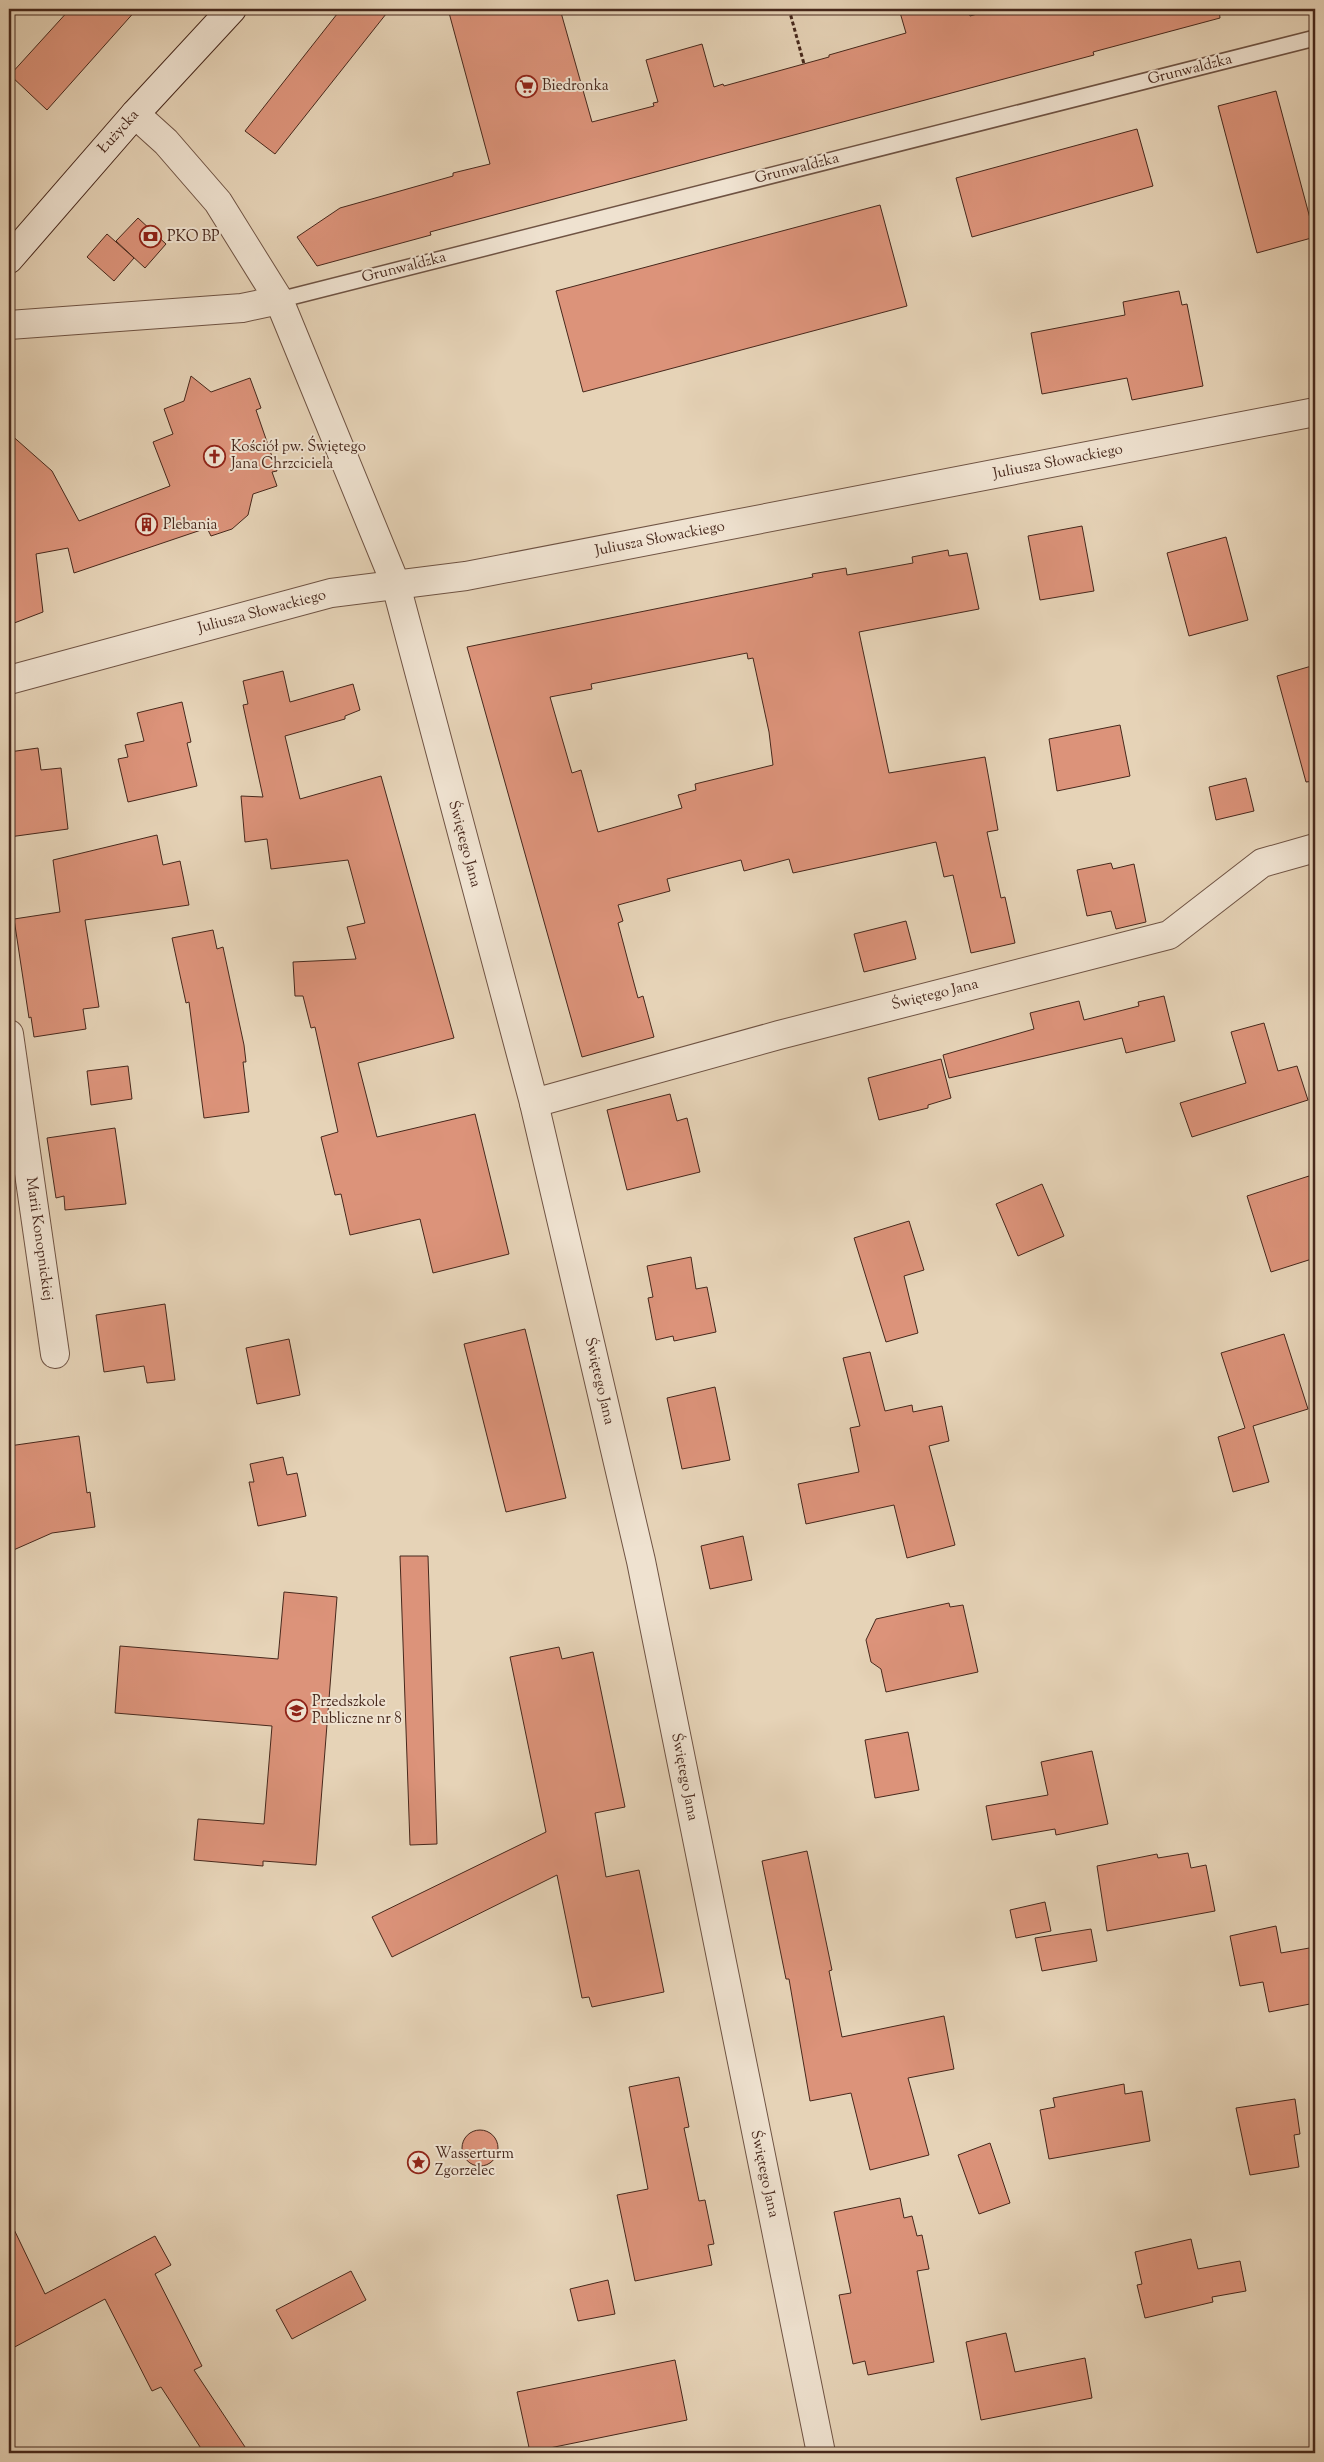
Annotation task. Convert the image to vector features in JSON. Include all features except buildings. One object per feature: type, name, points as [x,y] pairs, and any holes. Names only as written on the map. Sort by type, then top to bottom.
[{"type":"street","name":"Łużycka","points":[[9,259],[135,114],[232,9]]},
{"type":"street","points":[[135,114],[166,142],[218,202],[279,300],[396,586]]},
{"type":"street","name":"Grunwaldzka","points":[[9,325],[242,308],[279,300]]},
{"type":"street","name":"Juliusza Słowackiego","points":[[9,680],[331,593],[466,576],[1315,412]]},
{"type":"street","name":"Świętego Jana","points":[[396,586],[534,1103],[641,1561],[821,2453]]},
{"type":"street","name":"Świętego Jana","points":[[534,1103],[779,1035],[1169,935],[1262,863],[1315,848]]},
{"type":"street","name":"Marii Konopnickiej","points":[[9,1034],[56,1354]]},
{"type":"lane","name":"Grunwaldzka","points":[[279,300],[1315,38]]},
{"type":"path","points":[[789,9],[804,64]]},
{"type":"place","name":"Biedronka","points":[[526,86]]},
{"type":"place","name":"PKO BP","points":[[151,237]]},
{"type":"place","name":"Kościół pw. Świętego Jana Chrzciciela","points":[[215,456]]},
{"type":"place","name":"Plebania","points":[[147,525]]},
{"type":"place","name":"Przedszkole Publiczne nr 8","points":[[296,1711]]},
{"type":"place","name":"Wasserturm Zgorzelec","points":[[419,2163]]}]
